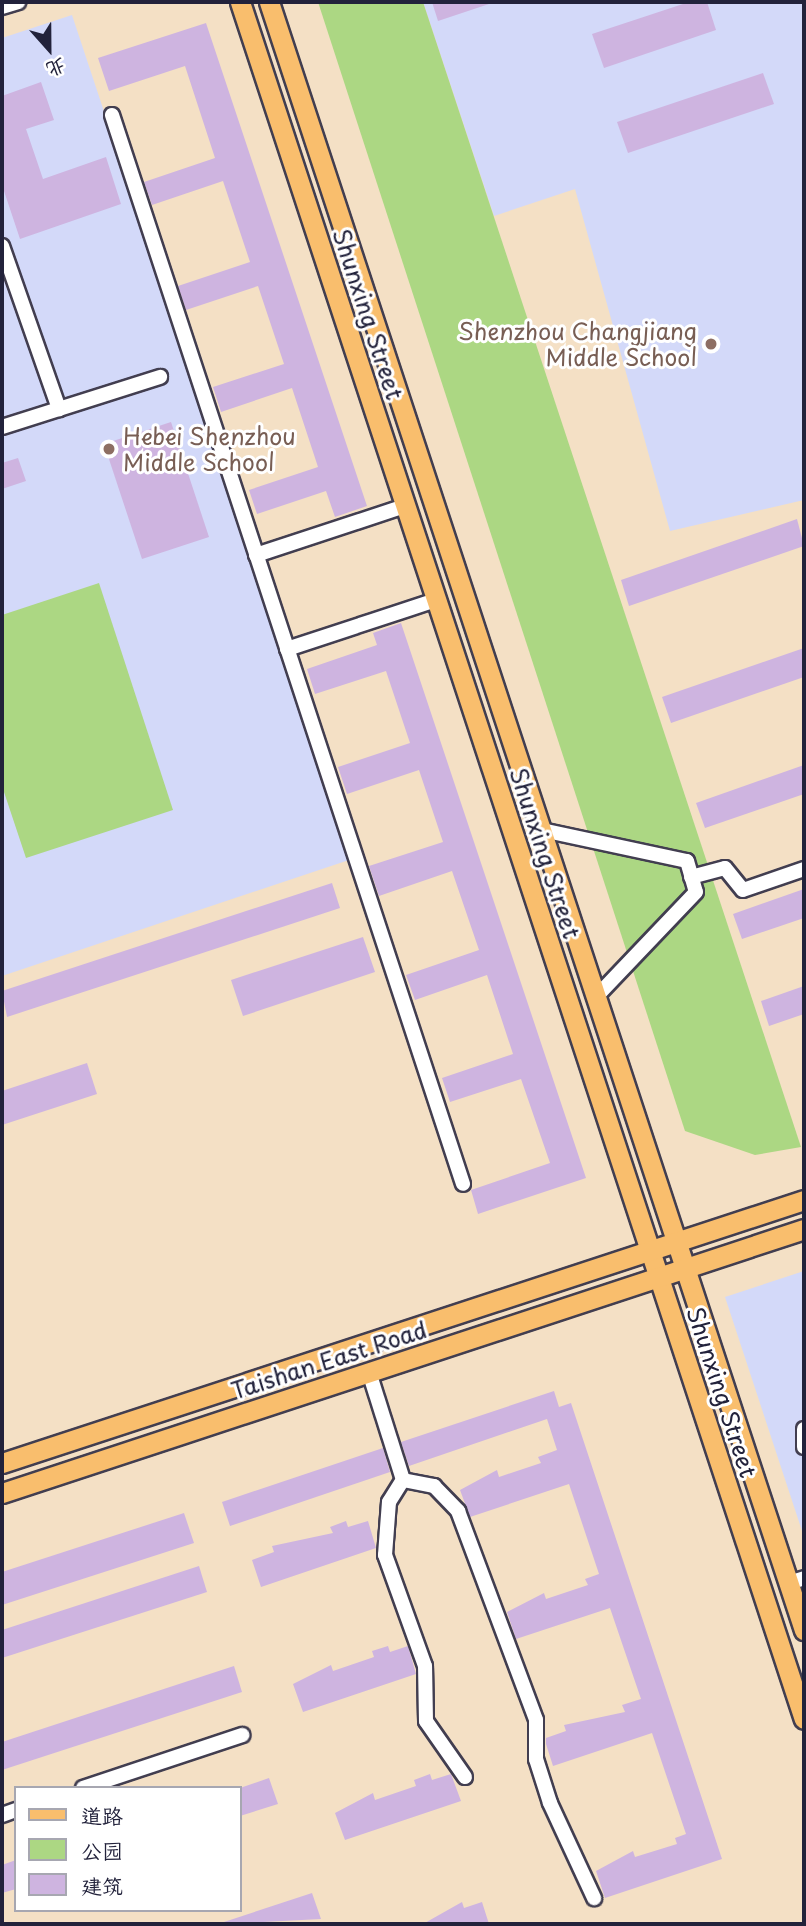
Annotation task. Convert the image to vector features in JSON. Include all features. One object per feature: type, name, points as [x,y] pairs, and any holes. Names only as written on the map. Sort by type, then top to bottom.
[{"type":"main road","name":"Shunxing Street","points":[[240,2],[436,600],[672,1273],[797,1581],[804,1630]]},
{"type":"main road","name":"Shunxing Street","points":[[269,2],[596,997],[664,1246],[804,1719]]},
{"type":"main road","name":"Taishan East Road","points":[[2,1464],[804,1200]]},
{"type":"main road","name":"Taishan East Road","points":[[2,1493],[804,1229]]},
{"type":"street","points":[[2,7],[18,2]]},
{"type":"street","points":[[112,115],[463,1184]]},
{"type":"street","points":[[2,246],[59,409]]},
{"type":"street","points":[[2,427],[160,377]]},
{"type":"street","points":[[256,555],[405,506]]},
{"type":"street","points":[[287,649],[436,600]]},
{"type":"street","points":[[541,830],[687,861],[696,892],[596,997]]},
{"type":"street","points":[[691,877],[725,868],[743,890],[804,869]]},
{"type":"street","points":[[369,1373],[403,1480]]},
{"type":"street","points":[[804,1429],[804,1447]]},
{"type":"street","points":[[403,1480],[389,1502],[384,1555],[425,1665],[426,1721],[465,1777]]},
{"type":"street","points":[[403,1480],[434,1486],[458,1511],[536,1720],[536,1759],[550,1803],[594,1898]]},
{"type":"street","points":[[89,1786],[242,1735]]},
{"type":"shaded area","name":"Shenzhou Changjiang Middle School","points":[[423,2],[804,2],[804,500],[670,531],[575,189],[494,216]]},
{"type":"shaded area","name":"Hebei Shenzhou Middle School","points":[[72,15],[352,859],[2,976],[2,38]]},
{"type":"shaded area","points":[[804,1271],[804,1537],[725,1297]]},
{"type":"green space","points":[[318,2],[423,2],[801,1147],[755,1155],[685,1131]]},
{"type":"green space","points":[[99,583],[173,810],[26,858],[2,786],[2,615]]},
{"type":"building","points":[[432,2],[489,2],[489,4],[438,21]]},
{"type":"building","points":[[689,2],[707,2],[716,30],[604,68],[592,34]]},
{"type":"building","points":[[206,23],[367,506],[335,517],[326,491],[257,514],[249,490],[318,467],[292,388],[221,412],[213,387],[284,364],[258,286],[186,310],[178,286],[250,262],[223,181],[152,205],[144,182],[215,158],[185,66],[109,91],[98,58]]},
{"type":"building","points":[[763,73],[774,104],[628,153],[617,122]]},
{"type":"building","points":[[41,82],[54,120],[26,129],[43,179],[106,157],[121,204],[20,239],[2,185],[2,96]]},
{"type":"building","points":[[171,422],[209,537],[142,559],[104,444]]},
{"type":"building","points":[[18,458],[26,481],[2,489],[2,463]]},
{"type":"building","points":[[797,519],[804,546],[629,606],[621,580]]},
{"type":"building","points":[[401,623],[586,1178],[478,1214],[471,1190],[550,1163],[521,1079],[450,1102],[442,1078],[513,1054],[487,975],[415,1000],[406,975],[479,950],[452,871],[379,896],[369,866],[443,842],[419,770],[347,794],[338,767],[410,743],[386,671],[315,694],[307,669],[377,645],[373,633]]},
{"type":"building","points":[[804,648],[804,677],[671,723],[662,697]]},
{"type":"building","points":[[804,765],[804,794],[705,828],[696,803]]},
{"type":"building","points":[[332,883],[340,908],[7,1017],[2,991]]},
{"type":"building","points":[[804,889],[804,918],[742,939],[733,914]]},
{"type":"building","points":[[363,937],[375,972],[243,1016],[231,980]]},
{"type":"building","points":[[804,986],[804,1014],[769,1026],[761,1001]]},
{"type":"building","points":[[87,1063],[97,1094],[2,1125],[2,1091]]},
{"type":"building","points":[[554,1391],[559,1407],[571,1403],[722,1859],[605,1898],[596,1871],[633,1851],[635,1857],[677,1844],[675,1838],[686,1834],[652,1733],[553,1766],[546,1738],[566,1731],[564,1725],[625,1712],[622,1705],[641,1699],[610,1608],[516,1639],[507,1612],[544,1593],[546,1599],[588,1585],[585,1579],[599,1574],[569,1484],[470,1517],[460,1490],[497,1470],[499,1477],[541,1463],[538,1457],[557,1450],[547,1419],[409,1466],[401,1442]]},
{"type":"building","points":[[383,1448],[390,1472],[230,1526],[222,1502]]},
{"type":"building","points":[[184,1513],[194,1543],[2,1605],[2,1572]]},
{"type":"building","points":[[346,1521],[348,1527],[368,1521],[376,1548],[261,1587],[252,1560],[274,1552],[272,1546],[333,1533],[330,1527]]},
{"type":"building","points":[[199,1566],[207,1592],[2,1658],[2,1630]]},
{"type":"building","points":[[388,1646],[390,1652],[408,1646],[416,1674],[303,1712],[293,1684],[331,1665],[333,1671],[374,1657],[372,1651]]},
{"type":"building","points":[[234,1666],[242,1692],[2,1770],[2,1742]]},
{"type":"building","points":[[430,1774],[432,1780],[451,1774],[461,1801],[345,1840],[335,1813],[373,1793],[375,1800],[416,1786],[414,1780]]},
{"type":"building","points":[[269,1778],[278,1804],[242,1815],[242,1787]]},
{"type":"building","points":[[14,1861],[14,1890],[2,1893],[2,1865]]},
{"type":"building","points":[[312,1893],[321,1919],[224,1922]]},
{"type":"building","points":[[462,1902],[464,1908],[482,1902],[489,1924],[423,1924]]},
{"type":"place","name":"Shenzhou Changjiang Middle School","points":[[711,344]]},
{"type":"place","name":"Hebei Shenzhou Middle School","points":[[109,449]]}]
